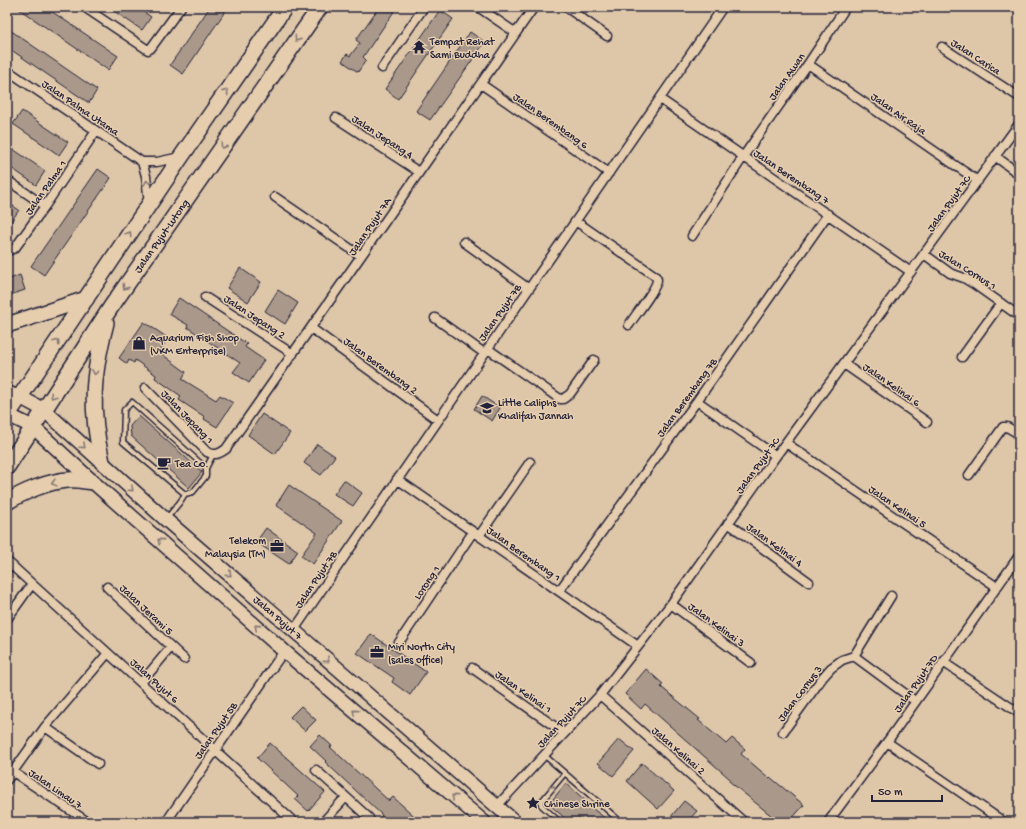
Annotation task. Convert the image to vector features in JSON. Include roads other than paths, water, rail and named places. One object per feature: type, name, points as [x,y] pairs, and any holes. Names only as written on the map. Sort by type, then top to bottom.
[{"type":"highway","points":[[7,415],[13,395],[86,299],[181,157],[286,7]]},
{"type":"highway","name":"Jalan Pujut-Lutong","points":[[7,467],[111,307],[320,7]]},
{"type":"highway","points":[[7,325],[86,299]]},
{"type":"highway","points":[[102,462],[96,432],[93,404],[96,367],[100,346],[111,307]]},
{"type":"highway","points":[[7,502],[37,488],[66,480],[77,479],[92,482]]},
{"type":"main road","name":"Jalan Pujut 7","points":[[13,395],[44,410],[165,520],[515,822]]},
{"type":"main road","name":"Jalan Pujut 7","points":[[7,415],[33,427],[92,482],[284,651],[484,822]]},
{"type":"main road","points":[[436,754],[453,776],[506,822]]},
{"type":"street","points":[[84,7],[148,50],[181,7]]},
{"type":"street","points":[[382,68],[424,7]]},
{"type":"street","points":[[478,7],[516,33]]},
{"type":"street","name":"Jalan Pujut 7A","points":[[215,454],[226,449],[362,256],[534,7]]},
{"type":"street","points":[[566,7],[607,36]]},
{"type":"street","name":"Jalan Pujut 7B","points":[[294,630],[397,479],[577,222],[723,7]]},
{"type":"street","name":"Jalan Awan","points":[[692,236],[743,157],[846,7]]},
{"type":"street","name":"Jalan Carica","points":[[942,47],[1019,97]]},
{"type":"street","name":"Jalan Air Raja","points":[[808,64],[978,181]]},
{"type":"street","name":"Jalan Palma Utama","points":[[7,70],[142,162]]},
{"type":"street","name":"Jalan Berembang 6","points":[[481,84],[609,173]]},
{"type":"street","name":"Jalan Berembang 7","points":[[660,99],[911,272]]},
{"type":"street","name":"Jalan Jepang 4","points":[[336,118],[419,172]]},
{"type":"street","name":"Jalan Pujut 7C","points":[[497,806],[600,695],[671,604],[776,456],[1019,124]]},
{"type":"street","name":"Jalan Palma 1","points":[[7,251],[15,248],[96,131]]},
{"type":"street","points":[[995,156],[1019,174]]},
{"type":"street","points":[[149,204],[146,176],[142,162],[158,162],[181,157]]},
{"type":"street","points":[[7,180],[45,206]]},
{"type":"street","points":[[275,197],[362,256]]},
{"type":"street","name":"Jalan Berembang 7B","points":[[559,591],[697,401],[828,214]]},
{"type":"street","points":[[577,222],[657,278],[654,289],[629,325]]},
{"type":"street","points":[[464,242],[529,289]]},
{"type":"street","name":"Jalan Cornus 1","points":[[924,254],[950,273],[964,278],[1019,316]]},
{"type":"street","name":"Jalan Jepang 2","points":[[205,297],[293,354]]},
{"type":"street","points":[[962,357],[1000,303]]},
{"type":"street","points":[[435,318],[563,400],[570,394],[594,360]]},
{"type":"street","name":"Jalan Berembang 2","points":[[311,328],[438,420]]},
{"type":"street","name":"Jalan Kelinai 6","points":[[844,364],[927,422]]},
{"type":"street","name":"Jalan Jepang 1","points":[[145,388],[207,452],[215,454]]},
{"type":"street","points":[[697,401],[776,456]]},
{"type":"street","points":[[969,475],[1003,427],[1007,427],[1019,434]]},
{"type":"street","name":"Jalan Kelinai 5","points":[[786,443],[997,587]]},
{"type":"street","name":"Lorong 1","points":[[398,644],[476,534],[530,462]]},
{"type":"street","name":"Jalan Berembang 1","points":[[397,479],[638,646]]},
{"type":"street","name":"Jalan Kelinai 4","points":[[728,523],[809,582]]},
{"type":"street","name":"Jalan Pujut 7D","points":[[828,822],[887,742],[1019,556]]},
{"type":"street","name":"Jalan Pujut 6","points":[[7,561],[294,822]]},
{"type":"street","points":[[7,619],[32,584]]},
{"type":"street","name":"Jalan Jerami 5","points":[[108,587],[184,659]]},
{"type":"street","points":[[891,596],[854,656],[915,701]]},
{"type":"street","name":"Jalan Kelinai 3","points":[[671,604],[751,663]]},
{"type":"street","name":"Jalan Jerami 5","points":[[141,683],[171,647]]},
{"type":"street","name":"Jalan Pujut 5B","points":[[166,822],[284,651]]},
{"type":"street","points":[[7,780],[10,770],[108,653]]},
{"type":"street","name":"Jalan Cornus 3","points":[[784,732],[831,668],[842,660],[854,656]]},
{"type":"street","points":[[943,662],[1019,713]]},
{"type":"street","name":"Jalan Kelinai 1","points":[[472,668],[564,733]]},
{"type":"street","name":"Jalan Kelinai 2","points":[[600,695],[744,822]]},
{"type":"street","points":[[45,727],[98,764]]},
{"type":"street","points":[[887,742],[1004,822]]},
{"type":"street","name":"Jalan Limau 7","points":[[10,770],[88,822]]},
{"type":"street","points":[[316,770],[369,818]]},
{"type":"street","points":[[323,822],[346,797]]},
{"type":"lane","points":[[185,494],[123,442],[124,410],[132,402],[206,468]]},
{"type":"lane","points":[[165,520],[185,494],[194,492],[206,476],[206,468],[215,454]]},
{"type":"lane","points":[[544,755],[621,822]]},
{"type":"lane","points":[[560,822],[541,805],[565,773]]},
{"type":"place","name":"Tempat Rehat Sami Buddha","points":[[419,47]]},
{"type":"place","name":"Aquarium Fish Shop (VKM Enterprise)","points":[[139,343]]},
{"type":"place","name":"Little Caliphs Khalifah Jannah","points":[[487,408]]},
{"type":"place","name":"Tea Co.","points":[[164,463]]},
{"type":"place","name":"Telekom Malaysia (TM)","points":[[277,546]]},
{"type":"place","name":"Miri North City (sales office)","points":[[377,652]]},
{"type":"place","name":"Chinese Shrine","points":[[533,803]]}]
